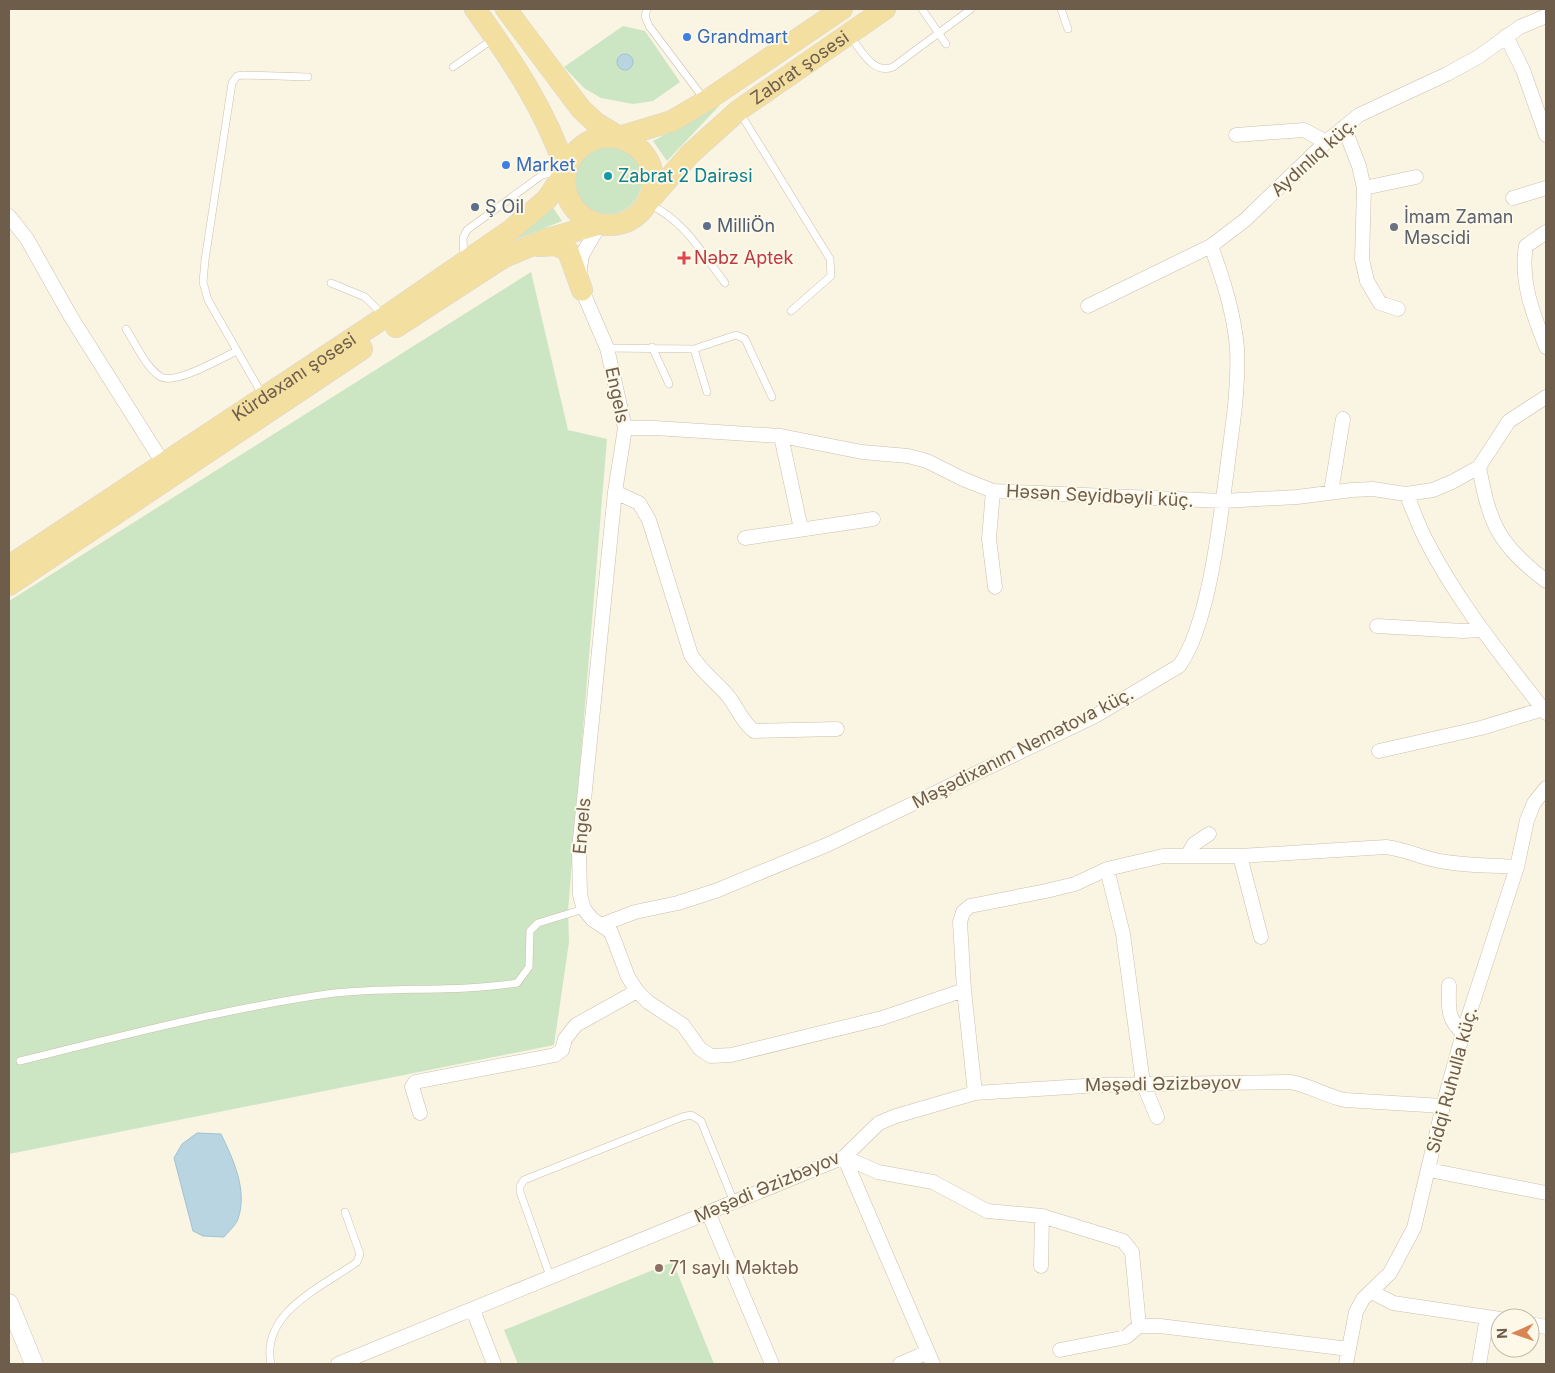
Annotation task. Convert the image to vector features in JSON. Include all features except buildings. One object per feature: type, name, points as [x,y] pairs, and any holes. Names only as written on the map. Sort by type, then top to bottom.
[{"type":"main road","points":[[475,9],[519,71],[544,115],[566,171]]},
{"type":"main road","points":[[506,9],[582,109],[596,123],[631,142],[642,151],[650,163],[653,176],[652,190],[647,203],[638,214],[627,222],[613,225],[600,224],[587,219],[576,210],[568,199],[565,185],[566,171],[571,158],[591,140],[605,136],[619,137]]},
{"type":"main road","name":"Zabrat şosesi","points":[[619,137],[672,121],[706,101],[842,9]]},
{"type":"main road","name":"Zabrat şosesi","points":[[647,203],[690,154],[739,110],[885,9]]},
{"type":"main road","name":"Kürdəxanı şosesi","points":[[9,566],[385,317],[511,230],[546,199],[566,171]]},
{"type":"main road","points":[[9,585],[489,265],[525,247],[554,236],[600,224]]},
{"type":"main road","points":[[525,247],[563,246],[568,251],[582,290]]},
{"type":"street","name":"Aydınlıq küç.","points":[[1088,306],[1211,246],[1245,220],[1326,142],[1359,115],[1478,57],[1520,27],[1546,16]]},
{"type":"street","points":[[1506,36],[1523,70],[1546,135]]},
{"type":"street","points":[[1344,127],[1359,166],[1364,188],[1362,259],[1368,281],[1380,303],[1398,309]]},
{"type":"street","points":[[1236,134],[1304,130],[1326,142]]},
{"type":"street","points":[[1364,188],[1416,177]]},
{"type":"street","points":[[1514,198],[1546,188]]},
{"type":"street","points":[[9,216],[27,239],[72,317],[163,464]]},
{"type":"street","name":"Engels","points":[[584,909],[580,895],[579,849],[615,492],[625,428],[607,348],[582,290],[580,268],[582,255],[600,224]]},
{"type":"street","points":[[1546,232],[1526,246],[1524,262],[1531,308],[1546,346]]},
{"type":"street","name":"Məşədixanım Nemətova küç.","points":[[601,925],[635,912],[678,903],[718,890],[829,844],[1095,716],[1179,666],[1188,654],[1207,591],[1223,501],[1237,401],[1237,365],[1232,312],[1211,246]]},
{"type":"street","name":"Həsən Seyidbəyli küç.","points":[[625,428],[656,428],[781,436],[927,461],[963,480],[993,490],[1223,501],[1297,497],[1373,489],[1406,494],[1432,490],[1452,482],[1479,467],[1509,421],[1546,397]]},
{"type":"street","points":[[1331,492],[1343,419]]},
{"type":"street","points":[[781,436],[801,529]]},
{"type":"street","points":[[1479,467],[1486,506],[1494,528],[1522,563],[1546,581]]},
{"type":"street","points":[[993,490],[989,539],[995,587]]},
{"type":"street","points":[[615,492],[639,503],[649,520],[691,655],[698,666],[728,697],[748,727],[754,731],[837,730]]},
{"type":"street","points":[[1379,751],[1481,728],[1545,711],[1481,630],[1425,538],[1406,494]]},
{"type":"street","points":[[745,538],[873,519]]},
{"type":"street","points":[[1377,626],[1464,631],[1481,630]]},
{"type":"street","name":"Sidqi Ruhulla küç.","points":[[1346,1364],[1356,1312],[1363,1299],[1390,1272],[1414,1228],[1443,1106],[1463,1033],[1517,867],[1527,820],[1534,803],[1545,791]]},
{"type":"street","points":[[1188,856],[1194,844],[1209,834]]},
{"type":"street","points":[[975,1093],[964,990],[960,922],[963,912],[970,906],[1075,884],[1107,869],[1140,860],[1188,856],[1240,856],[1386,847],[1406,850],[1438,860],[1517,867]]},
{"type":"street","points":[[1240,856],[1261,937]]},
{"type":"street","points":[[1107,869],[1123,934],[1143,1084],[1157,1117]]},
{"type":"street","points":[[584,909],[592,919],[611,932],[628,977],[637,991],[683,1025],[700,1049],[712,1056],[719,1057],[882,1018],[964,990]]},
{"type":"street","points":[[1449,984],[1449,1013],[1452,1023],[1463,1033]]},
{"type":"street","points":[[420,1113],[412,1087],[415,1082],[555,1054],[562,1050],[564,1039],[576,1025],[637,991]]},
{"type":"street","name":"Məşədi Əzizbəyov","points":[[338,1364],[844,1157],[879,1123],[896,1116],[975,1093],[1143,1084],[1290,1082],[1308,1085],[1329,1097],[1345,1100],[1443,1106]]},
{"type":"street","points":[[844,1157],[878,1172],[933,1182],[987,1211],[1042,1216],[1123,1241],[1128,1245],[1132,1252],[1139,1326],[1132,1334],[1126,1337],[1060,1350]]},
{"type":"street","points":[[844,1157],[930,1358],[900,1364]]},
{"type":"street","points":[[1428,1170],[1546,1192]]},
{"type":"street","points":[[708,1212],[772,1364]]},
{"type":"street","points":[[1041,1266],[1042,1216]]},
{"type":"street","points":[[1372,1292],[1393,1303],[1490,1317]]},
{"type":"street","points":[[9,1303],[14,1329],[34,1364]]},
{"type":"street","points":[[473,1310],[494,1364]]},
{"type":"street","points":[[1139,1326],[1160,1326],[1349,1349]]},
{"type":"street","points":[[1479,1364],[1490,1330]]},
{"type":"lane","points":[[647,9],[645,16],[649,26],[706,101]]},
{"type":"lane","points":[[922,9],[946,44]]},
{"type":"lane","points":[[848,34],[876,68],[884,70],[893,67],[971,9]]},
{"type":"lane","points":[[1061,9],[1068,29]]},
{"type":"lane","points":[[453,67],[495,37]]},
{"type":"lane","points":[[263,396],[208,300],[203,282],[232,82],[237,76],[243,75],[308,77]]},
{"type":"lane","points":[[739,110],[830,259],[831,276],[791,310]]},
{"type":"lane","points":[[647,203],[666,212],[676,220],[725,283]]},
{"type":"lane","points":[[331,282],[365,296],[385,317]]},
{"type":"lane","points":[[126,329],[151,368],[161,377],[174,380],[237,351]]},
{"type":"lane","points":[[607,348],[652,347],[694,349],[736,335],[745,339],[772,397]]},
{"type":"lane","points":[[652,347],[669,384]]},
{"type":"lane","points":[[694,349],[707,392]]},
{"type":"lane","points":[[20,1061],[174,1023],[328,994],[496,986],[517,983],[530,967],[530,931],[538,923],[584,909]]},
{"type":"lane","points":[[550,1276],[520,1192],[520,1186],[524,1180],[682,1116],[691,1115],[701,1121],[734,1202]]},
{"type":"lane","points":[[271,1364],[271,1343],[281,1321],[294,1304],[357,1262],[360,1254],[345,1212]]},
{"type":"green space","points":[[623,26],[645,31],[680,82],[653,101],[633,104],[601,98],[584,88],[564,67]]},
{"type":"green space","points":[[720,105],[667,161],[653,141]]},
{"type":"green space","name":"Zabrat 2 Dairəsi","points":[[608,146],[621,149],[632,156],[639,167],[642,180],[639,193],[632,204],[621,211],[608,214],[595,211],[584,204],[577,193],[574,180],[577,167],[584,156],[595,149]]},
{"type":"green space","points":[[552,206],[562,221],[505,244]]},
{"type":"green space","points":[[531,272],[568,430],[607,439],[568,911],[569,942],[554,1045],[9,1154],[9,601]]},
{"type":"green space","points":[[673,1262],[714,1364],[518,1364],[504,1330]]},
{"type":"water","points":[[625,54],[631,56],[633,62],[631,68],[625,70],[619,68],[617,62],[619,56]]},
{"type":"water","points":[[197,1133],[221,1134],[238,1175],[241,1208],[237,1221],[224,1237],[203,1236],[193,1231],[174,1158],[182,1144]]},
{"type":"place","name":"Grandmart","points":[[687,37]]},
{"type":"place","name":"Market","points":[[506,165]]},
{"type":"place","name":"Zabrat 2 Dairəsi","points":[[608,176]]},
{"type":"place","name":"Ş Oil","points":[[475,207]]},
{"type":"place","name":"MilliÖn","points":[[707,226]]},
{"type":"place","name":"İmam Zaman Məscidi","points":[[1394,227]]},
{"type":"place","name":"Nəbz Aptek","points":[[684,258]]},
{"type":"place","name":"71 saylı Məktəb","points":[[659,1268]]}]
